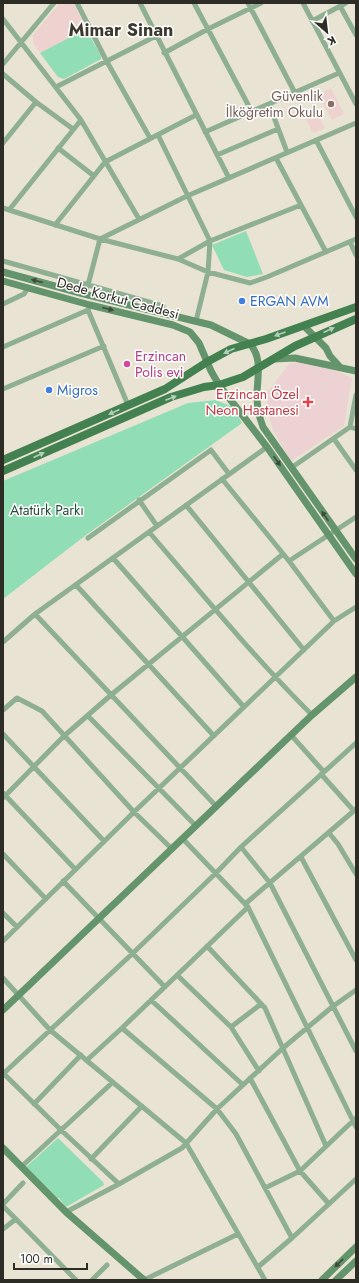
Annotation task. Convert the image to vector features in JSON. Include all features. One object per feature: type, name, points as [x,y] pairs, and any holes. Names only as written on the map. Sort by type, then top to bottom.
[{"type":"main road","name":"Dede Korkut Caddesi","points":[[3,272],[166,315],[211,325],[250,344]]},
{"type":"main road","name":"Dede Korkut Caddesi","points":[[3,281],[89,308],[173,325],[190,332],[199,343],[219,385],[267,447],[356,574]]},
{"type":"main road","points":[[3,460],[165,389],[207,362],[231,349],[304,326],[356,307]]},
{"type":"main road","points":[[3,471],[171,397],[204,387],[219,385],[243,377],[295,346],[356,318]]},
{"type":"main road","points":[[304,326],[315,336],[340,367]]},
{"type":"main road","points":[[250,344],[255,349],[258,358],[259,368],[257,397],[259,415],[263,427],[356,559]]},
{"type":"main road","points":[[274,359],[296,358],[356,371]]},
{"type":"main road","points":[[3,1010],[195,825],[312,715],[356,677]]},
{"type":"main road","points":[[3,1148],[66,1212],[144,1280]]},
{"type":"main road","points":[[322,1280],[356,1247]]},
{"type":"main road","points":[[336,1280],[356,1261]]},
{"type":"street","points":[[3,64],[54,3]]},
{"type":"street","points":[[77,3],[106,60],[150,138]]},
{"type":"street","points":[[140,3],[164,53],[229,178]]},
{"type":"street","points":[[194,3],[252,112]]},
{"type":"street","points":[[164,53],[250,6],[261,3]]},
{"type":"street","points":[[303,3],[356,104]]},
{"type":"street","points":[[312,21],[346,3]]},
{"type":"street","points":[[250,6],[295,93]]},
{"type":"street","points":[[340,6],[356,35]]},
{"type":"street","points":[[3,19],[80,120],[139,219]]},
{"type":"street","points":[[56,87],[106,60],[156,36]]},
{"type":"street","points":[[205,132],[340,73]]},
{"type":"street","points":[[3,74],[36,102],[73,129]]},
{"type":"street","points":[[3,143],[36,102]]},
{"type":"street","points":[[269,104],[287,152]]},
{"type":"street","points":[[55,224],[106,162],[196,115]]},
{"type":"street","points":[[9,210],[80,120]]},
{"type":"street","points":[[84,294],[100,239],[187,196],[356,123]]},
{"type":"street","points":[[217,155],[278,129]]},
{"type":"street","points":[[158,135],[210,241],[208,272],[196,321]]},
{"type":"street","points":[[316,140],[356,217]]},
{"type":"street","points":[[58,148],[94,176]]},
{"type":"street","points":[[276,158],[326,252]]},
{"type":"street","points":[[178,259],[210,241],[301,205]]},
{"type":"street","points":[[3,208],[100,239],[178,259],[208,272],[250,283],[267,278],[353,241],[356,255]]},
{"type":"street","points":[[3,261],[163,306]]},
{"type":"street","points":[[3,304],[24,294],[28,288]]},
{"type":"street","points":[[3,347],[89,308],[128,405]]},
{"type":"street","points":[[3,389],[104,346]]},
{"type":"street","points":[[291,468],[350,427],[356,395]]},
{"type":"street","points":[[350,427],[356,429]]},
{"type":"street","points":[[334,439],[356,470]]},
{"type":"street","points":[[3,642],[35,614],[267,447]]},
{"type":"street","points":[[88,538],[139,500],[211,450],[229,474]]},
{"type":"street","points":[[222,479],[289,561],[334,621]]},
{"type":"street","points":[[139,500],[157,526]]},
{"type":"street","points":[[186,505],[304,650]]},
{"type":"street","points":[[289,561],[356,517]]},
{"type":"street","points":[[149,532],[275,678],[312,715]]},
{"type":"street","points":[[75,869],[4,795],[64,736],[111,695],[216,611],[283,554]]},
{"type":"street","points":[[113,558],[244,707]]},
{"type":"street","points":[[76,584],[214,736]]},
{"type":"street","points":[[3,941],[158,788],[334,621],[356,606]]},
{"type":"street","points":[[35,614],[181,767],[216,806]]},
{"type":"street","points":[[3,710],[17,698],[42,711],[134,812],[171,848]]},
{"type":"street","points":[[88,716],[195,825]]},
{"type":"street","points":[[3,734],[104,841]]},
{"type":"street","points":[[87,1060],[165,987],[270,883],[355,810],[291,735]]},
{"type":"street","points":[[119,1184],[3,1073],[132,954],[241,847],[356,743]]},
{"type":"street","points":[[329,833],[338,844],[356,874]]},
{"type":"street","points":[[182,838],[246,906],[308,1027],[354,1120],[356,1127]]},
{"type":"street","points":[[241,847],[270,883],[332,1007],[356,1051]]},
{"type":"street","points":[[3,854],[46,899]]},
{"type":"street","points":[[301,856],[356,960]]},
{"type":"street","points":[[63,881],[165,987]]},
{"type":"street","points":[[3,913],[17,927]]},
{"type":"street","points":[[207,946],[265,1008],[326,1146]]},
{"type":"street","points":[[177,975],[231,1027],[259,1071]]},
{"type":"street","points":[[3,978],[50,1030],[186,1143],[265,1280]]},
{"type":"street","points":[[66,1212],[182,1148],[217,1109],[283,1048],[332,1007],[356,990]]},
{"type":"street","points":[[151,1000],[243,1085]]},
{"type":"street","points":[[231,1027],[261,1004]]},
{"type":"street","points":[[122,1028],[217,1109],[236,1134],[292,1238]]},
{"type":"street","points":[[34,1104],[81,1055]]},
{"type":"street","points":[[250,1078],[300,1171],[329,1204]]},
{"type":"street","points":[[21,1167],[113,1082]]},
{"type":"street","points":[[92,1159],[142,1106]]},
{"type":"street","points":[[265,1188],[300,1171],[354,1120]]},
{"type":"street","points":[[258,1267],[356,1179]]},
{"type":"street","points":[[23,1183],[3,1205],[76,1280]]},
{"type":"street","points":[[3,1229],[16,1219]]},
{"type":"street","points":[[144,1280],[238,1234]]},
{"type":"street","points":[[92,1280],[107,1265]]},
{"type":"shaded area","points":[[60,3],[74,3],[86,29],[40,53],[33,43],[33,35]]},
{"type":"shaded area","name":"Güvenlik İlköğretim Okulu","points":[[331,88],[344,114],[332,120],[318,94]]},
{"type":"shaded area","name":"Güvenlik İlköğretim Okulu","points":[[316,109],[325,128],[313,133],[304,115]]},
{"type":"shaded area","name":"Erzincan Özel Neon Hastanesi","points":[[298,362],[337,371],[352,378],[344,426],[291,461],[273,430],[268,412],[267,393],[290,363]]},
{"type":"green space","points":[[86,29],[101,56],[101,59],[64,79],[58,77],[40,53]]},
{"type":"green space","points":[[246,231],[263,274],[247,277],[224,270],[212,245]]},
{"type":"green space","name":"Atatürk Parkı","points":[[216,400],[233,407],[242,423],[86,535],[3,599],[3,481],[188,403]]},
{"type":"green space","points":[[58,1138],[103,1182],[104,1185],[66,1207],[59,1198],[56,1198],[26,1167]]},
{"type":"place","name":"Güvenlik İlköğretim Okulu","points":[[331,104]]},
{"type":"place","name":"ERGAN AVM","points":[[242,301]]},
{"type":"place","name":"Erzincan Polis evi","points":[[127,364]]},
{"type":"place","name":"Migros","points":[[49,390]]},
{"type":"place","name":"Erzincan Özel Neon Hastanesi","points":[[308,402]]},
{"type":"district","name":"Mimar Sinan","points":[[121,30]]}]
